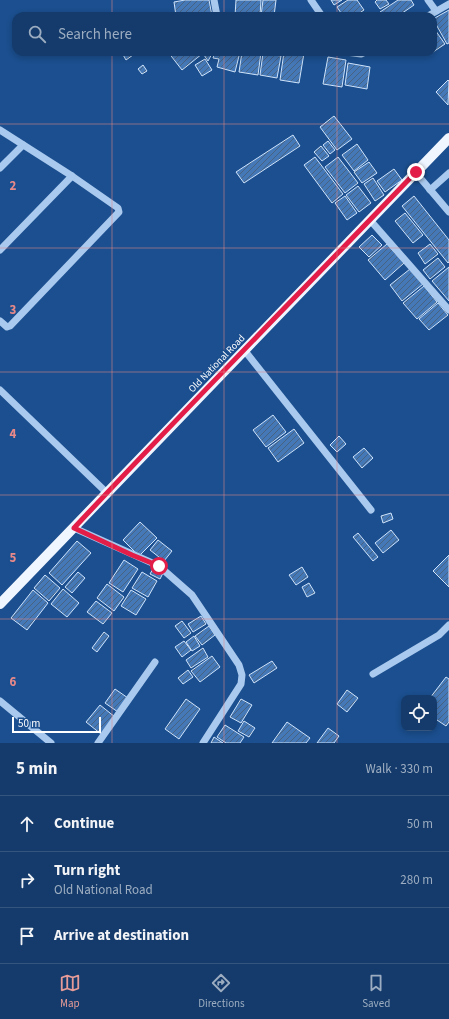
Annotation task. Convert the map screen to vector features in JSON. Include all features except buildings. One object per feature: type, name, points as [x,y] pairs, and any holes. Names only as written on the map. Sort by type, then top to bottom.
[{"type":"main road","name":"Old National Road","points":[[0,604],[449,138]]},
{"type":"street","points":[[214,0],[216,12]]},
{"type":"street","points":[[311,0],[319,12]]},
{"type":"street","points":[[428,0],[436,11],[449,4]]},
{"type":"street","points":[[0,130],[72,176],[118,208],[119,212],[10,326],[7,327],[0,321]]},
{"type":"street","points":[[0,168],[23,145]]},
{"type":"street","points":[[416,172],[449,212]]},
{"type":"street","points":[[430,190],[449,173]]},
{"type":"street","points":[[0,250],[72,176]]},
{"type":"street","points":[[370,220],[449,310]]},
{"type":"street","points":[[245,351],[371,510]]},
{"type":"street","points":[[0,390],[107,493]]},
{"type":"street","points":[[74,528],[159,566],[192,595],[239,665],[242,675],[241,684],[203,743]]},
{"type":"street","points":[[373,674],[439,635],[449,625]]},
{"type":"street","points":[[98,743],[154,662]]},
{"type":"street","points":[[0,701],[51,743]]},
{"type":"route","points":[[159,566],[74,528],[416,172]]}]
